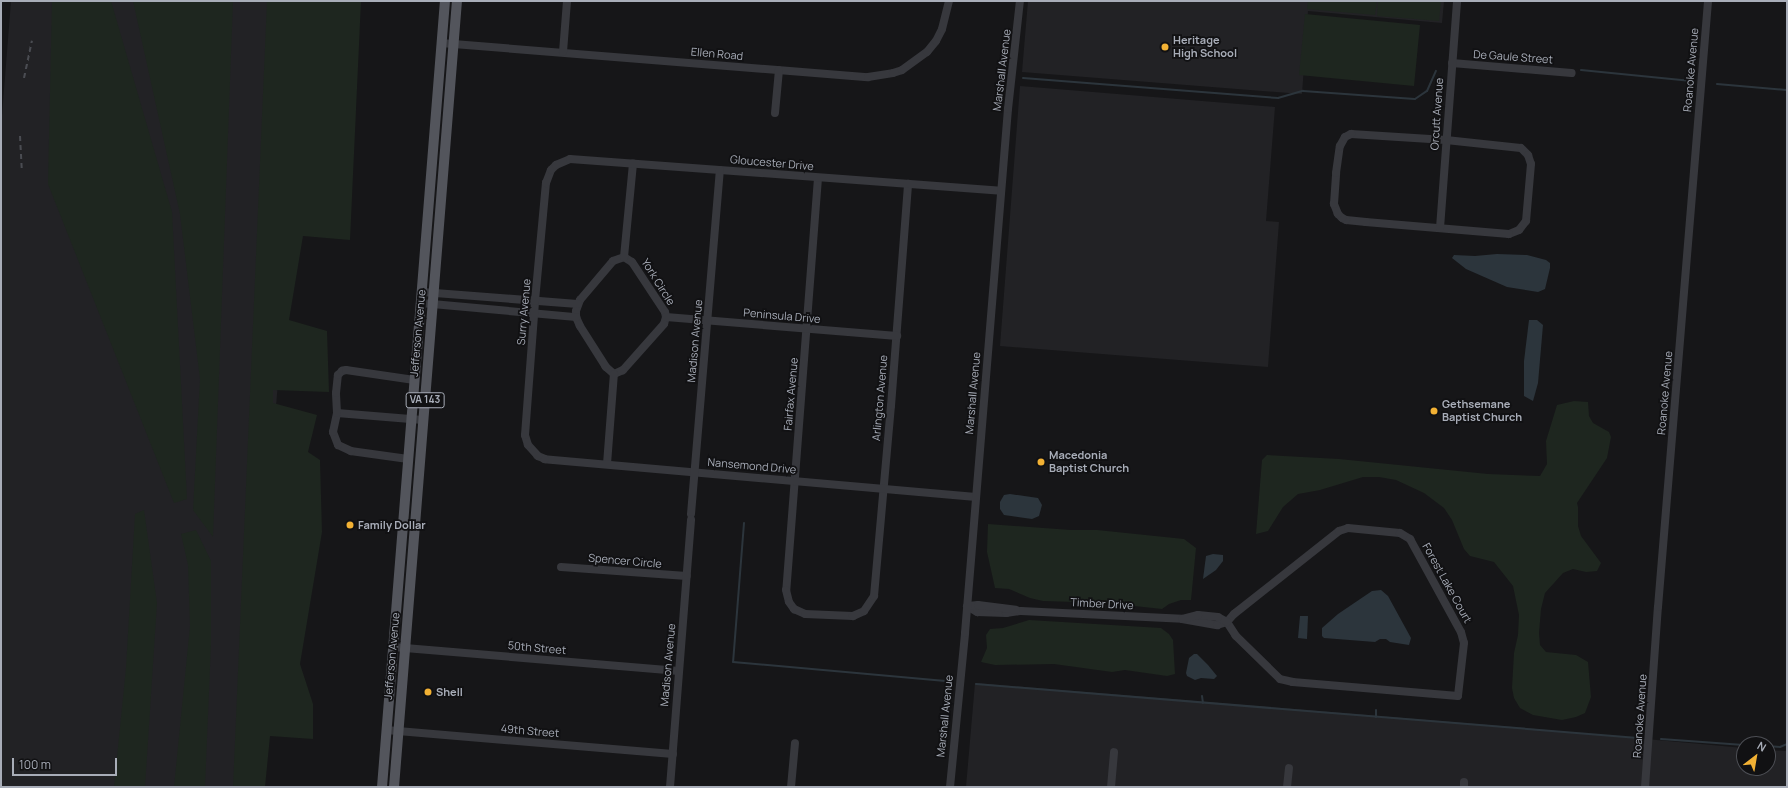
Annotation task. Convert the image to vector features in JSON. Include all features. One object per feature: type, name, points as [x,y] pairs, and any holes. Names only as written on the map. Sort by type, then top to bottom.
[{"type":"main road","name":"Jefferson Avenue","points":[[382,787],[445,1]]},
{"type":"main road","name":"Jefferson Avenue","points":[[394,787],[457,1]]},
{"type":"street","points":[[563,52],[567,1]]},
{"type":"street","name":"Ellen Road","points":[[441,43],[868,77],[902,70],[917,60],[936,41],[945,22],[949,1]]},
{"type":"street","name":"Marshall Avenue","points":[[950,787],[967,606],[1001,191],[1020,1]]},
{"type":"street","name":"Orcutt Avenue","points":[[1440,228],[1457,1]]},
{"type":"street","name":"Roanoke Avenue","points":[[1646,787],[1659,600],[1708,1]]},
{"type":"street","name":"De Gaule Street","points":[[1452,64],[1572,72]]},
{"type":"street","points":[[775,113],[779,70]]},
{"type":"street","points":[[1359,134],[1446,140],[1521,148],[1528,155],[1531,164],[1526,221],[1514,232],[1509,234],[1346,220],[1342,218],[1336,209],[1335,195],[1340,146],[1345,137],[1359,134]]},
{"type":"street","name":"Gloucester Drive","points":[[548,176],[556,164],[570,159],[1001,191]]},
{"type":"street","name":"York Circle","points":[[624,257],[633,163]]},
{"type":"street","name":"Madison Avenue","points":[[670,787],[720,170]]},
{"type":"street","name":"Surry Avenue","points":[[530,449],[525,435],[535,300],[548,176]]},
{"type":"street","name":"Fairfax Avenue","points":[[818,178],[786,590],[789,602],[794,609],[805,614],[850,616],[864,611]]},
{"type":"street","name":"Arlington Avenue","points":[[864,611],[874,596],[897,336],[908,184]]},
{"type":"street","name":"York Circle","points":[[578,304],[613,261],[624,257]]},
{"type":"street","name":"York Circle","points":[[614,374],[617,374],[628,364],[664,324],[666,317],[665,312],[632,262],[624,257]]},
{"type":"street","points":[[422,292],[578,304],[576,317],[580,326],[606,367],[614,374],[607,464]]},
{"type":"street","points":[[421,303],[576,317]]},
{"type":"street","name":"Peninsula Drive","points":[[666,317],[897,336]]},
{"type":"street","points":[[408,459],[351,451],[338,445],[333,432],[337,413],[336,393],[338,375],[342,370],[414,380]]},
{"type":"street","points":[[337,413],[423,420]]},
{"type":"street","name":"Nansemond Drive","points":[[530,449],[538,456],[545,459],[976,497]]},
{"type":"street","name":"Forest Lake Court","points":[[1348,528],[1400,533],[1410,539],[1461,632],[1464,643],[1458,696],[1294,682],[1280,679],[1236,636],[1227,622],[1234,614],[1339,531],[1348,528]]},
{"type":"street","name":"Spencer Circle","points":[[561,566],[686,576]]},
{"type":"street","name":"Timber Drive","points":[[967,606],[978,612],[1006,613],[1021,611],[1182,620],[1217,625],[1227,622]]},
{"type":"street","name":"50th Street","points":[[393,647],[679,671]]},
{"type":"street","name":"49th Street","points":[[386,730],[672,754]]},
{"type":"street","points":[[791,787],[795,743]]},
{"type":"street","points":[[1111,787],[1114,752]]},
{"type":"street","points":[[1287,787],[1289,768]]},
{"type":"shaded area","points":[[11,1],[277,1],[291,223],[245,787],[1,787],[1,128]]},
{"type":"shaded area","points":[[52,1],[111,1],[172,212],[187,499],[174,503],[48,184]]},
{"type":"shaded area","points":[[133,1],[233,1],[213,537],[193,510],[200,379],[180,214]]},
{"type":"shaded area","points":[[267,1],[361,1],[350,240],[303,236],[289,320],[327,331],[329,392],[273,390],[273,403],[317,415],[308,452],[320,460],[322,532],[300,664],[313,704],[313,739],[270,736],[265,787],[233,787]]},
{"type":"shaded area","name":"Heritage High School","points":[[1028,1],[1444,1],[1442,23],[1308,11],[1302,94],[1022,72]]},
{"type":"shaded area","points":[[1308,1],[1377,1],[1375,15],[1307,9]]},
{"type":"shaded area","points":[[1378,1],[1441,1],[1439,21],[1377,16]]},
{"type":"shaded area","points":[[1305,14],[1420,25],[1414,86],[1299,75]]},
{"type":"shaded area","points":[[1020,86],[1275,107],[1266,221],[1279,222],[1268,367],[1000,346]]},
{"type":"shaded area","points":[[1497,254],[1527,255],[1546,260],[1550,263],[1550,268],[1545,289],[1538,292],[1507,287],[1466,269],[1452,258],[1454,255],[1475,256]]},
{"type":"shaded area","points":[[1529,320],[1537,320],[1543,325],[1538,383],[1533,401],[1524,396],[1524,361]]},
{"type":"shaded area","points":[[1574,401],[1588,402],[1589,416],[1593,423],[1609,432],[1611,437],[1607,458],[1577,503],[1578,526],[1581,536],[1601,563],[1597,571],[1586,572],[1573,569],[1563,573],[1545,593],[1541,609],[1539,633],[1540,645],[1546,652],[1576,655],[1588,662],[1591,697],[1585,713],[1576,717],[1562,720],[1533,715],[1520,708],[1514,698],[1512,688],[1514,653],[1518,635],[1519,615],[1513,586],[1494,562],[1470,556],[1464,549],[1452,520],[1444,508],[1424,493],[1396,480],[1379,477],[1363,477],[1320,490],[1298,494],[1283,507],[1268,531],[1256,534],[1262,460],[1267,455],[1339,459],[1488,474],[1540,476],[1547,464],[1546,441],[1557,405]]},
{"type":"shaded area","points":[[1010,494],[1038,498],[1042,505],[1039,516],[1032,519],[1004,515],[1000,509],[1000,502],[1004,495]]},
{"type":"shaded area","points":[[144,510],[157,603],[145,787],[114,787],[126,668],[135,514]]},
{"type":"shaded area","points":[[988,524],[1071,530],[1097,530],[1184,539],[1196,548],[1191,600],[1181,600],[1169,604],[1162,609],[1107,603],[1091,607],[1075,602],[1043,601],[1030,598],[1009,589],[995,588],[987,552]]},
{"type":"shaded area","points":[[196,530],[211,561],[211,644],[205,787],[174,787],[190,626],[188,565],[181,534]]},
{"type":"shaded area","points":[[1213,554],[1223,555],[1223,561],[1216,570],[1203,579],[1206,556]]},
{"type":"shaded area","points":[[1381,590],[1388,596],[1411,638],[1409,645],[1390,642],[1386,639],[1380,639],[1375,642],[1324,638],[1322,636],[1322,628],[1338,614],[1372,591]]},
{"type":"shaded area","points":[[1300,616],[1308,616],[1307,639],[1298,638]]},
{"type":"shaded area","points":[[1029,620],[1161,628],[1169,634],[1173,640],[1175,674],[1167,676],[1125,670],[1112,672],[1054,664],[995,665],[981,662],[987,648],[986,635],[990,629],[1003,628]]},
{"type":"shaded area","points":[[1194,654],[1197,654],[1217,676],[1214,679],[1201,678],[1195,680],[1187,676],[1186,673],[1189,658]]},
{"type":"shaded area","points":[[975,683],[1526,728],[1736,747],[1736,776],[1776,776],[1776,750],[1787,751],[1787,787],[966,787]]},
{"type":"waterway","points":[[1581,70],[1691,81]]},
{"type":"waterway","points":[[1023,78],[1278,98],[1303,91],[1415,99],[1427,91],[1436,71]]},
{"type":"waterway","points":[[1717,84],[1787,90]]},
{"type":"waterway","points":[[744,523],[733,662],[948,681]]},
{"type":"waterway","points":[[976,684],[1638,738]]},
{"type":"waterway","points":[[1202,696],[1203,703]]},
{"type":"waterway","points":[[1376,710],[1376,717]]},
{"type":"waterway","points":[[1661,739],[1736,744]]},
{"type":"waterway","points":[[1776,747],[1780,747],[1787,744]]},
{"type":"railway","points":[[24,78],[32,41]]},
{"type":"railway","points":[[20,136],[22,171]]},
{"type":"place","name":"Heritage High School","points":[[1165,47]]},
{"type":"place","name":"Gethsemane Baptist Church","points":[[1434,411]]},
{"type":"place","name":"Macedonia Baptist Church","points":[[1041,462]]},
{"type":"place","name":"Family Dollar","points":[[350,525]]},
{"type":"place","name":"Shell","points":[[428,692]]}]
